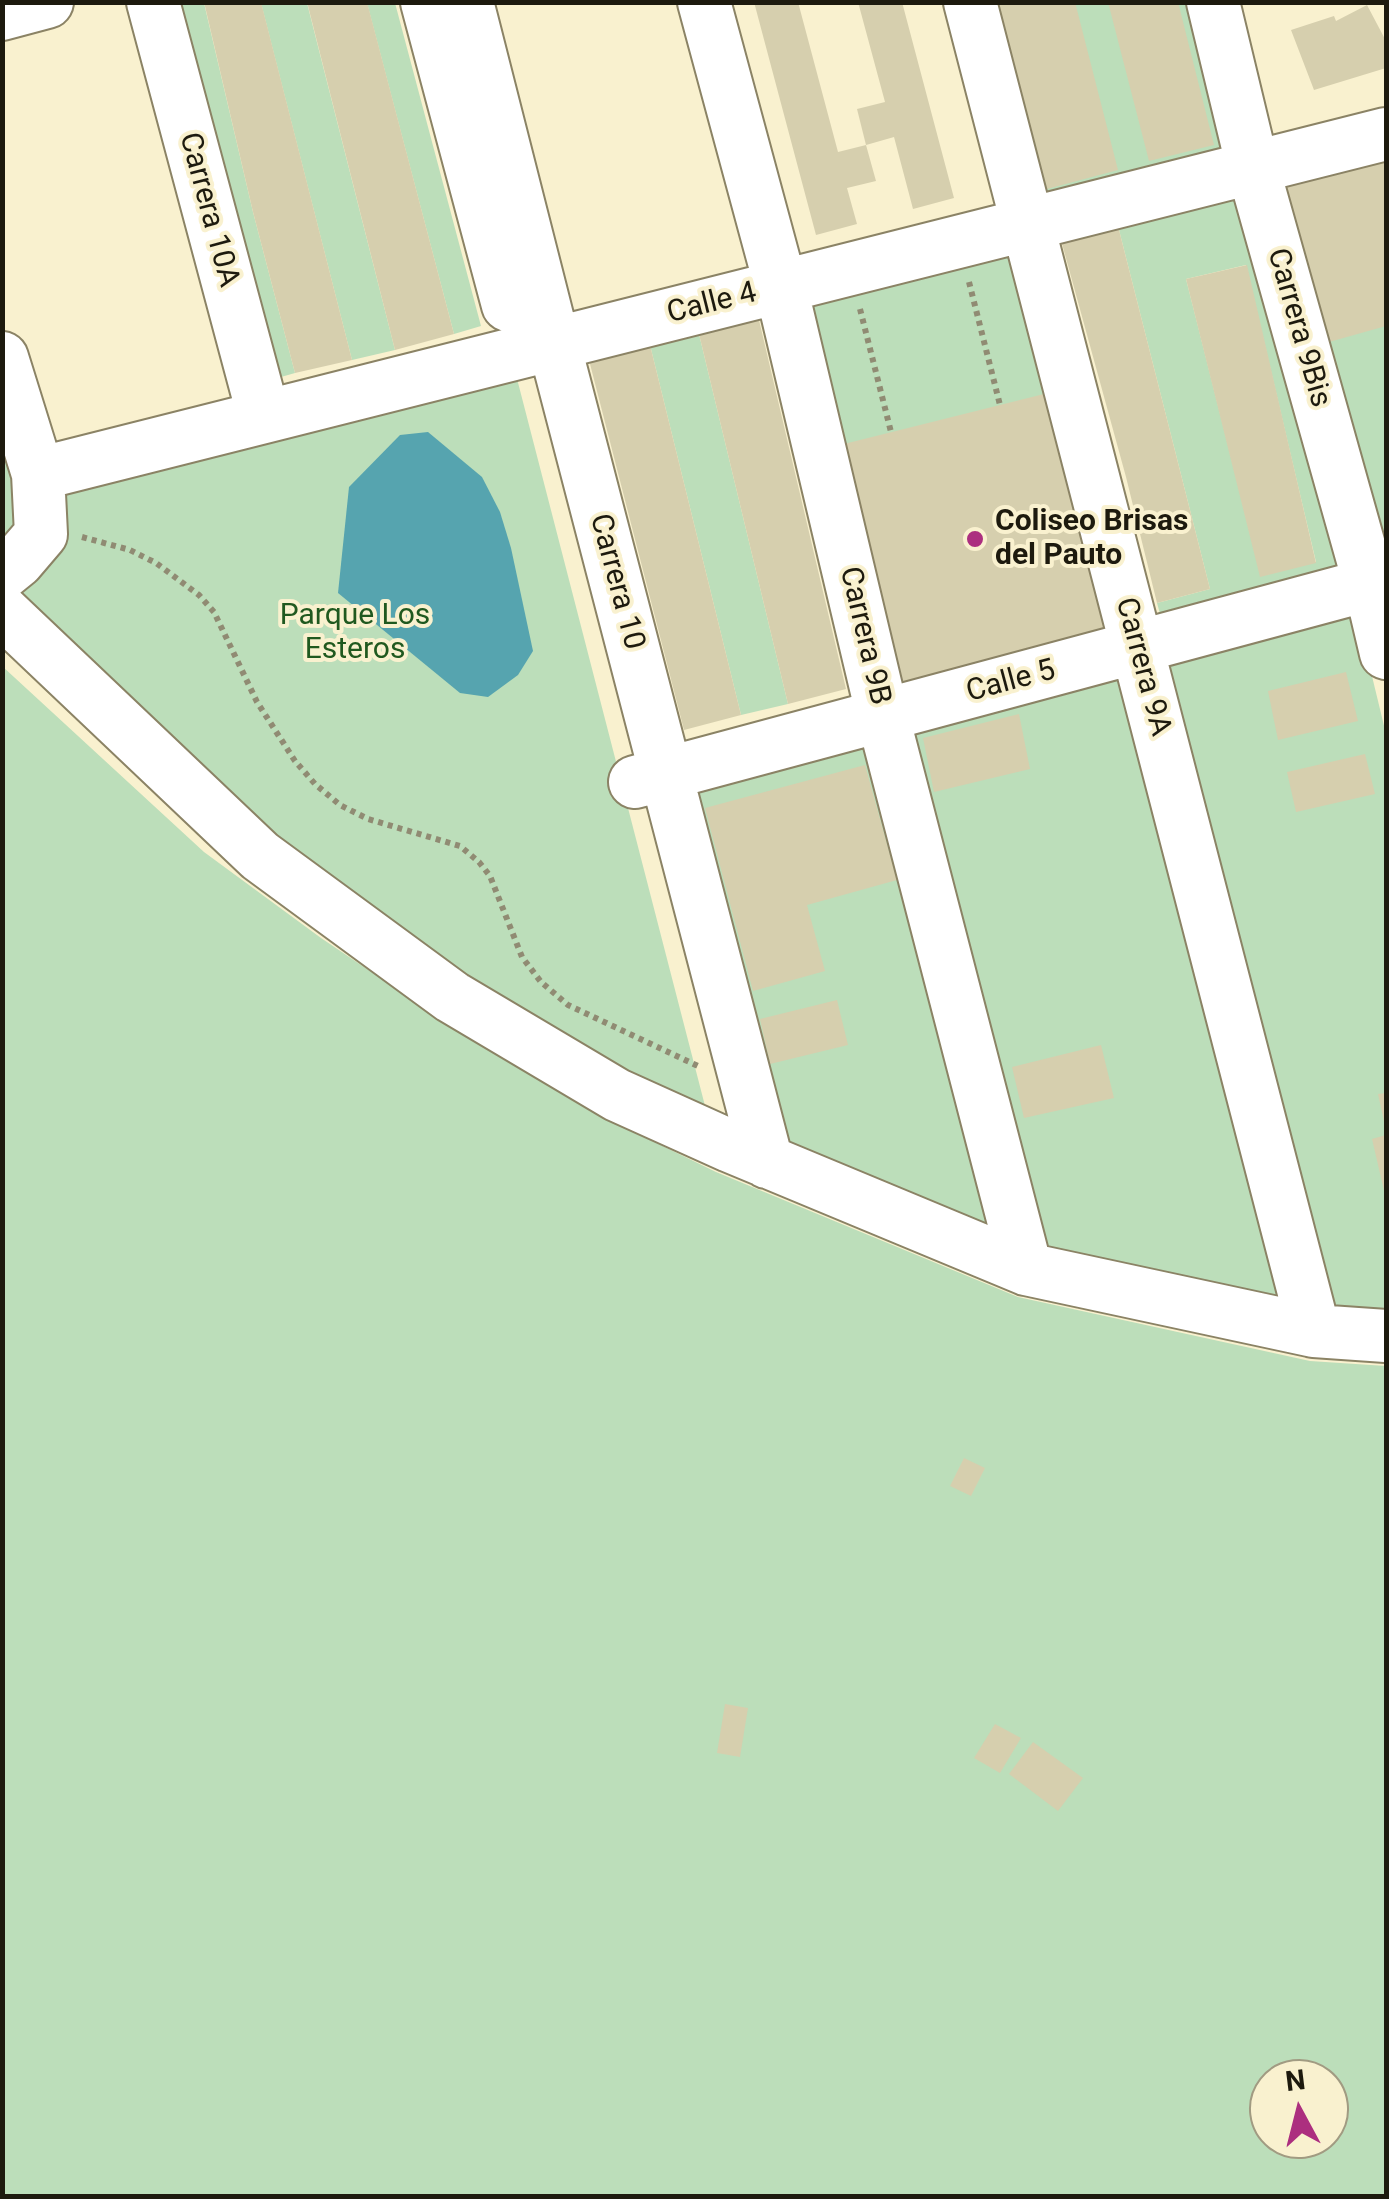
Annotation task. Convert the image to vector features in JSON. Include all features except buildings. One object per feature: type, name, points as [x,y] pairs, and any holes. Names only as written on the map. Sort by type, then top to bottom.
[{"type":"street","points":[[2,14],[48,2]]},
{"type":"street","name":"Carrera 10A","points":[[153,2],[264,417]]},
{"type":"street","name":"Carrera 10","points":[[427,2],[537,348],[748,1154]]},
{"type":"street","name":"Carrera 10","points":[[468,2],[537,348]]},
{"type":"street","name":"Carrera 9B","points":[[704,2],[780,286],[883,717],[1026,1270]]},
{"type":"street","name":"Carrera 9A","points":[[970,2],[1314,1331]]},
{"type":"street","name":"Carrera 9Bis","points":[[1213,2],[1252,168],[1378,583],[1386,653]]},
{"type":"street","name":"Calle 4","points":[[38,474],[1386,134]]},
{"type":"street","points":[[2,358],[38,474],[41,534],[2,574]]},
{"type":"street","name":"Calle 5","points":[[650,778],[1378,583]]},
{"type":"street","points":[[2,611],[260,856],[452,997],[617,1095],[1026,1270],[1314,1331],[1386,1336]]},
{"type":"street","name":"Carrera 10","points":[[650,778],[710,1072],[748,1154]]},
{"type":"path","points":[[959,242],[1000,405]]},
{"type":"path","points":[[850,269],[891,432]]},
{"type":"path","points":[[41,534],[82,537],[130,550],[156,563],[199,595],[214,612],[257,702],[295,761],[315,784],[340,805],[368,819],[460,846],[490,876],[522,957],[541,982],[568,1005],[710,1072]]},
{"type":"green space","points":[[172,2],[204,3],[295,373],[267,381]]},
{"type":"green space","points":[[261,3],[307,3],[395,350],[352,360]]},
{"type":"green space","points":[[367,3],[395,3],[481,326],[454,334]]},
{"type":"green space","points":[[981,3],[1203,3],[1241,157],[1033,209]]},
{"type":"green space","points":[[1386,143],[1386,564],[1322,344]]},
{"type":"green space","points":[[1248,194],[1342,571],[1162,621],[1157,603],[1210,589],[1118,226]],"holes":[[[1246,265],[1316,562],[1261,576],[1186,279]]]},
{"type":"green space","points":[[1022,234],[1127,640],[889,702],[791,292]]},
{"type":"green space","points":[[699,334],[788,704],[741,715],[650,345]]},
{"type":"green space","name":"Parque Los Esteros","points":[[515,371],[711,1129],[264,849],[3,584],[47,479]]},
{"type":"green space","points":[[2,413],[26,530],[2,557]]},
{"type":"green space","points":[[1355,606],[1386,734],[1386,1318],[1326,1313],[1155,658]]},
{"type":"green space","points":[[1132,655],[1307,1324],[1029,1265],[888,720]]},
{"type":"green space","points":[[2,666],[204,852],[416,1002],[597,1114],[716,1172],[1018,1297],[1310,1361],[1386,1366],[1386,2196],[3,2196]]},
{"type":"green space","points":[[874,735],[1008,1248],[779,1153],[681,786]]},
{"type":"water","points":[[428,432],[482,477],[500,512],[511,548],[533,651],[518,675],[488,697],[460,693],[338,593],[349,487],[400,435]]},
{"type":"place","name":"Coliseo Brisas del Pauto","points":[[975,539]]}]
